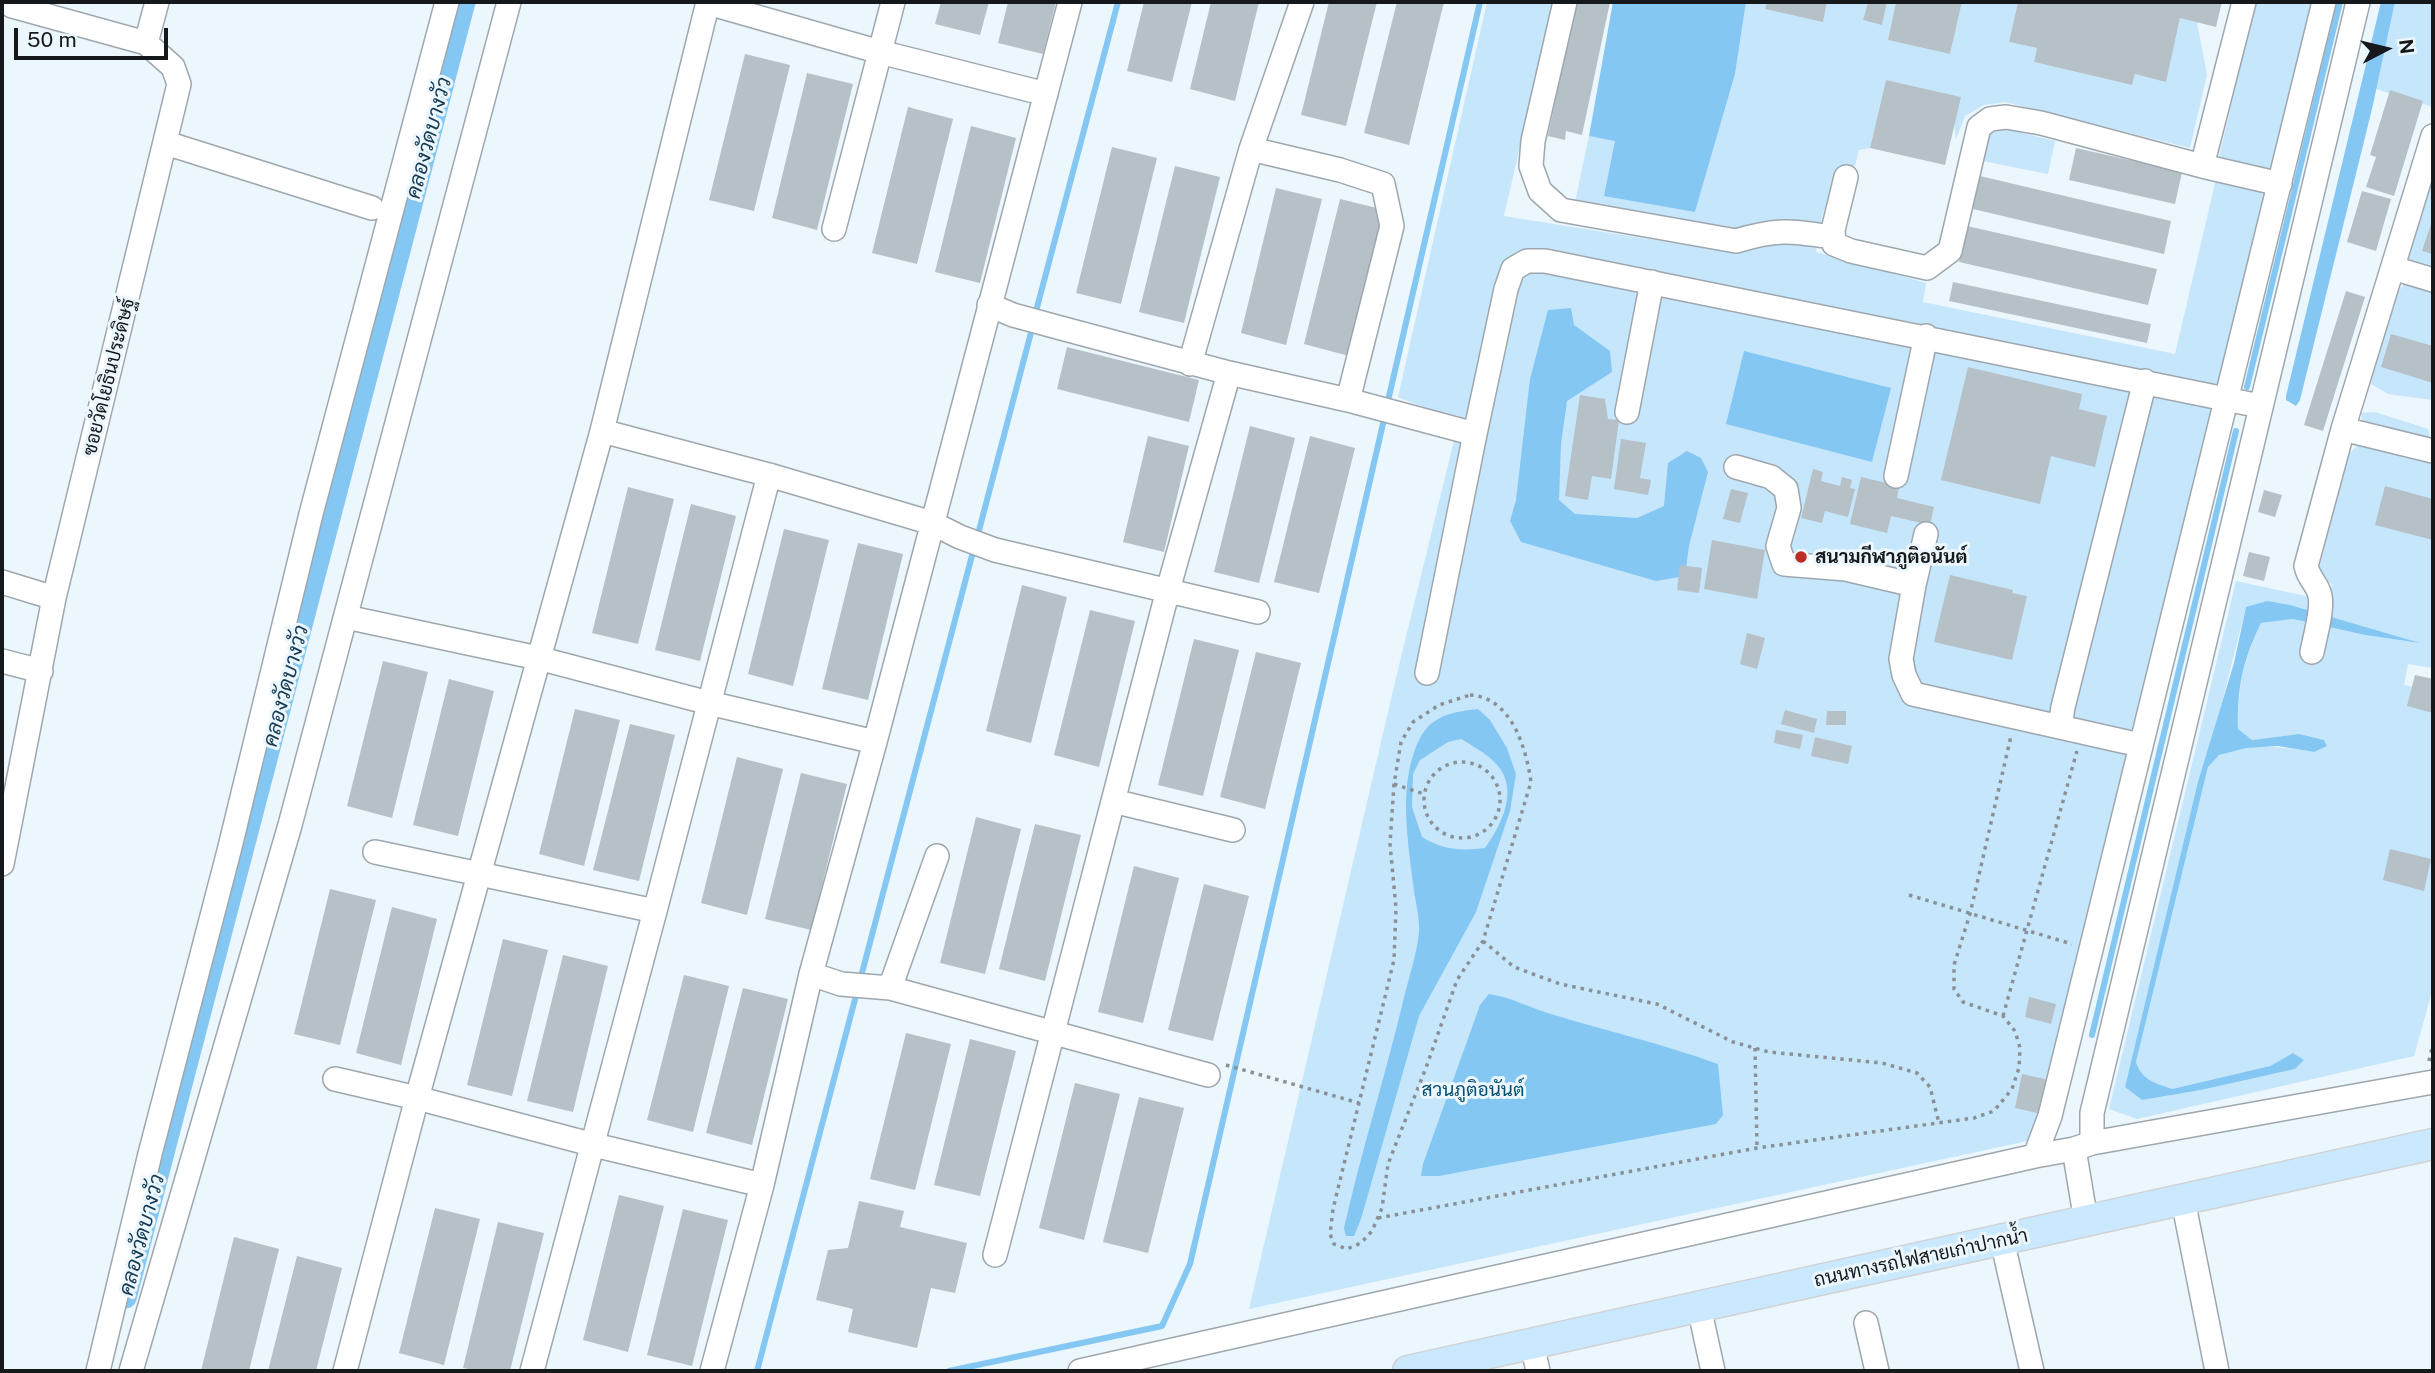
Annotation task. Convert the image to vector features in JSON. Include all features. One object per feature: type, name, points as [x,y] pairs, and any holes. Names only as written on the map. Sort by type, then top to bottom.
[{"type":"main road","name":"ถนนทางรถไฟสายเก่าปากน้ำ","points":[[1408,1371],[1535,1358],[1699,1307],[2433,1144]]},
{"type":"street","points":[[146,43],[157,2]]},
{"type":"street","points":[[98,1371],[311,514],[447,2]]},
{"type":"street","points":[[131,1371],[290,825],[509,2]]},
{"type":"street","points":[[345,1371],[478,873],[602,431],[708,2],[880,52],[1046,94]]},
{"type":"street","points":[[834,229],[893,2]]},
{"type":"street","points":[[712,1371],[762,1185],[811,975],[1070,2]]},
{"type":"street","points":[[1190,364],[1251,149],[1302,2]]},
{"type":"street","points":[[1565,2],[1532,141],[1531,166],[1540,191],[1562,209],[1737,242],[1762,233],[1787,230],[1833,237]]},
{"type":"street","points":[[2202,166],[2244,2]]},
{"type":"street","points":[[2035,1156],[2059,1081],[2324,2]]},
{"type":"street","points":[[2086,1221],[2083,1146],[2358,2]]},
{"type":"street","name":"ซอยวัดโยธินประดิษฐ์","points":[[2,864],[54,598],[179,84],[173,68],[146,43],[9,4]]},
{"type":"street","points":[[1846,177],[1833,230],[1834,244],[1851,251],[1927,268],[1950,251],[1979,127],[1990,118],[2006,117],[2042,122],[2202,166],[2280,184]]},
{"type":"street","points":[[2312,652],[2321,598],[2317,587],[2308,576],[2306,566],[2343,429],[2433,136]]},
{"type":"street","points":[[166,143],[372,208]]},
{"type":"street","points":[[1251,149],[1340,170],[1384,184],[1392,226],[1357,403]]},
{"type":"street","points":[[1427,673],[1506,289],[1513,268],[1527,261],[1545,261],[1652,282],[2260,405]]},
{"type":"street","points":[[2393,268],[2433,280]]},
{"type":"street","points":[[1627,412],[1652,282]]},
{"type":"street","points":[[989,305],[1013,315],[1190,364],[1475,434]]},
{"type":"street","points":[[1896,476],[1926,337]]},
{"type":"street","points":[[995,1255],[1168,590],[1229,373]]},
{"type":"street","points":[[2071,729],[2066,693],[2145,381]]},
{"type":"street","points":[[2343,429],[2433,450]]},
{"type":"street","points":[[602,431],[769,474],[932,523],[995,550],[1258,612]]},
{"type":"street","points":[[1737,467],[1770,477],[1786,488],[1789,508],[1778,546],[1784,564],[1846,569],[1914,585]]},
{"type":"street","points":[[532,1371],[594,1145],[769,474]]},
{"type":"street","points":[[1926,534],[1901,659],[1904,675],[1913,694],[2140,745]]},
{"type":"street","points":[[2,582],[54,598]]},
{"type":"street","points":[[346,617],[538,658],[709,703],[875,742]]},
{"type":"street","points":[[2,662],[41,671]]},
{"type":"street","points":[[1113,800],[1233,830]]},
{"type":"street","points":[[374,852],[655,912]]},
{"type":"street","points":[[890,988],[937,856]]},
{"type":"street","points":[[811,975],[841,984],[890,988],[1053,1033],[1216,1070]]},
{"type":"street","points":[[335,1079],[762,1185]]},
{"type":"street","points":[[2059,1081],[2098,1089]]},
{"type":"street","points":[[1080,1371],[2035,1156],[2433,1082]]},
{"type":"street","points":[[2183,1200],[2217,1371]]},
{"type":"street","points":[[2002,1240],[2032,1371]]},
{"type":"street","points":[[1699,1307],[1713,1371]]},
{"type":"street","points":[[1866,1324],[1877,1371]]},
{"type":"path","points":[[1470,695],[1484,695],[1507,714],[1528,758],[1531,782],[1483,941],[1457,980],[1388,1164],[1382,1208],[1372,1231],[1361,1243],[1347,1249],[1334,1244],[1330,1234],[1332,1209],[1394,960],[1396,908],[1390,844],[1394,784],[1401,742],[1413,722],[1439,705],[1470,695]]},
{"type":"path","points":[[1378,1218],[1757,1148],[1973,1118],[1994,1111],[2012,1089],[2019,1068],[2020,1048],[2015,1031],[2003,1017],[1963,1002],[1954,989],[1954,965],[1970,914],[2016,717]]},
{"type":"path","points":[[2003,1017],[2027,931],[2071,729]]},
{"type":"path","points":[[1471,762],[1492,776],[1500,800],[1498,813],[1492,824],[1482,833],[1470,838],[1446,835],[1428,818],[1424,807],[1424,794],[1427,782],[1446,764],[1471,762]]},
{"type":"path","points":[[1394,784],[1424,794]]},
{"type":"path","points":[[1909,895],[2091,949]]},
{"type":"path","points":[[1483,941],[1514,967],[1560,984],[1657,1004],[1733,1042],[1769,1052],[1882,1063],[1917,1073],[1930,1087],[1939,1123]]},
{"type":"path","points":[[1755,1048],[1757,1148]]},
{"type":"path","points":[[1216,1070],[1252,1073],[1359,1103]]},
{"type":"green space","name":"สวนภูติอนันต์","points":[[1487,2],[1553,2],[1504,216],[1729,252],[1786,238],[1808,223],[1781,220],[1764,222],[1737,231],[1575,202],[1589,136],[1615,140],[1695,212],[1735,74],[1746,2],[1767,2],[1765,9],[1823,21],[1827,2],[1868,2],[1863,20],[1882,24],[1887,2],[1896,2],[1888,40],[1950,54],[1962,2],[2018,2],[2009,42],[2037,48],[2034,62],[2132,85],[2135,74],[2166,81],[2180,18],[2197,22],[2207,75],[2190,148],[2005,102],[1984,105],[1965,116],[1956,139],[1954,124],[1960,97],[1886,80],[1870,148],[1859,150],[1853,173],[1835,180],[1822,216],[1816,252],[1926,283],[1923,302],[2175,354],[2216,179],[2267,195],[2212,405],[2217,407],[2053,1073],[2032,1140],[1249,1309],[1460,416],[1428,409],[1398,397]]},
{"type":"green space","points":[[2255,2],[2313,2],[2273,170],[2219,157]]},
{"type":"green space","points":[[2395,2],[2433,2],[2433,107],[2376,89]]},
{"type":"green space","points":[[1998,127],[2055,141],[2048,174],[1983,161],[1991,129]]},
{"type":"green space","points":[[2433,171],[2433,274],[2422,271],[2409,260],[2409,250]]},
{"type":"green space","points":[[2409,279],[2433,285],[2433,400],[2388,394],[2371,384],[2388,314],[2401,288]]},
{"type":"green space","points":[[2375,412],[2428,429],[2430,435],[2426,439],[2363,425],[2361,413]]},
{"type":"green space","points":[[2358,445],[2372,445],[2433,459],[2433,668],[2408,664],[2404,685],[2433,691],[2433,988],[2414,1056],[2137,1119],[2109,1109],[2236,581],[2329,601],[2332,584],[2317,576],[2349,454]],"holes":[[[2290,605],[2413,642],[2365,635],[2293,619],[2261,623],[2243,674],[2238,729],[2251,740],[2299,734],[2314,752],[2267,747],[2242,748],[2218,756],[2208,767],[2136,1062],[2146,1077],[2172,1089],[2270,1066],[2293,1053],[2304,1060],[2295,1069],[2142,1100],[2125,1087],[2246,607]]]},
{"type":"water","points":[[1613,2],[1746,2],[1735,74],[1695,212],[1604,196],[1615,141],[1589,136]]},
{"type":"water","points":[[2381,2],[2395,2],[2372,109],[2300,400],[2296,406],[2286,400],[2286,396]]},
{"type":"water","points":[[1571,308],[1574,325],[1610,351],[1612,372],[1567,401],[1561,444],[1559,500],[1575,514],[1637,518],[1664,506],[1668,463],[1687,451],[1701,458],[1708,472],[1689,546],[1685,576],[1656,581],[1521,542],[1510,521],[1516,500],[1530,379],[1548,310]]},
{"type":"water","points":[[1744,351],[1891,388],[1872,462],[1726,424]]},
{"type":"water","points":[[2267,601],[2290,605],[2420,643],[2365,635],[2293,619],[2261,623],[2242,674],[2238,729],[2252,740],[2299,734],[2324,740],[2327,746],[2314,752],[2278,746],[2246,748],[2219,755],[2208,767],[2136,1062],[2146,1077],[2172,1089],[2270,1066],[2293,1053],[2304,1060],[2295,1069],[2142,1100],[2125,1087],[2198,782],[2234,663],[2246,607]]},
{"type":"water","points":[[1478,709],[1490,720],[1507,748],[1516,774],[1510,811],[1476,912],[1419,1016],[1361,1219],[1354,1236],[1346,1236],[1344,1228],[1419,933],[1406,808],[1412,759],[1422,735],[1435,721],[1453,713]],"holes":[[[1461,739],[1488,756],[1506,780],[1505,810],[1485,848],[1452,848],[1437,845],[1422,837],[1412,807],[1413,774],[1420,760],[1448,742]]]},
{"type":"water","points":[[1489,994],[1718,1064],[1723,1115],[1716,1124],[1439,1176],[1421,1176],[1480,1005]]},
{"type":"building","points":[[941,2],[989,2],[980,35],[935,24]]},
{"type":"building","points":[[1008,2],[1056,2],[1043,54],[998,43]]},
{"type":"building","points":[[1144,2],[1192,2],[1172,82],[1127,71]]},
{"type":"building","points":[[1211,2],[1259,2],[1235,101],[1190,89]]},
{"type":"building","points":[[1329,2],[1377,2],[1346,126],[1301,115]]},
{"type":"building","points":[[1397,2],[1444,2],[1409,145],[1364,133]]},
{"type":"building","points":[[1576,2],[1610,2],[1582,135],[1566,131],[1565,140],[1548,136]]},
{"type":"building","points":[[1767,2],[1827,2],[1823,22],[1765,9]]},
{"type":"building","points":[[1868,2],[1887,2],[1882,25],[1863,20]]},
{"type":"building","points":[[1896,2],[1962,2],[1950,54],[1888,40]]},
{"type":"building","points":[[2018,2],[2222,2],[2216,27],[2180,18],[2166,82],[2135,74],[2132,85],[2034,62],[2037,48],[2009,42]]},
{"type":"building","points":[[745,54],[790,65],[754,211],[709,200]]},
{"type":"building","points":[[807,73],[853,84],[817,230],[772,218]]},
{"type":"building","points":[[1886,80],[1961,97],[1945,165],[1870,148]]},
{"type":"building","points":[[2390,90],[2423,101],[2394,196],[2366,187],[2376,157],[2370,155]]},
{"type":"building","points":[[908,107],[953,119],[917,264],[872,253]]},
{"type":"building","points":[[971,126],[1016,138],[980,283],[935,272]]},
{"type":"building","points":[[1112,147],[1157,158],[1121,304],[1076,293]]},
{"type":"building","points":[[2076,148],[2182,172],[2175,204],[2069,180]]},
{"type":"building","points":[[1175,166],[1220,177],[1184,323],[1139,312]]},
{"type":"building","points":[[1980,176],[2171,221],[2164,254],[1973,209]]},
{"type":"building","points":[[1276,188],[1322,199],[1286,345],[1241,333]]},
{"type":"building","points":[[2362,191],[2391,199],[2376,251],[2347,242]]},
{"type":"building","points":[[1340,199],[1385,210],[1349,356],[1304,344]]},
{"type":"building","points":[[2433,218],[2433,254],[2422,251]]},
{"type":"building","points":[[1967,226],[2157,269],[2148,305],[1959,262]]},
{"type":"building","points":[[1953,282],[2151,324],[2147,343],[1949,301]]},
{"type":"building","points":[[2346,291],[2365,297],[2323,431],[2304,425]]},
{"type":"building","points":[[2391,334],[2433,346],[2433,383],[2381,367]]},
{"type":"building","points":[[1067,347],[1199,380],[1189,422],[1057,389]]},
{"type":"building","points":[[1968,367],[2082,394],[2079,409],[2107,416],[2095,467],[2051,456],[2040,504],[1941,480]]},
{"type":"building","points":[[1580,395],[1605,399],[1608,419],[1619,420],[1611,479],[1592,476],[1588,500],[1565,496]]},
{"type":"building","points":[[1250,426],[1295,438],[1259,583],[1214,572]]},
{"type":"building","points":[[1148,436],[1189,446],[1164,552],[1123,542]]},
{"type":"building","points":[[1310,436],[1355,448],[1319,593],[1274,582]]},
{"type":"building","points":[[1621,439],[1646,443],[1640,478],[1651,480],[1648,495],[1614,489]]},
{"type":"building","points":[[1813,469],[1823,472],[1821,481],[1840,486],[1842,477],[1852,480],[1850,488],[1855,489],[1848,517],[1825,511],[1822,523],[1801,518]]},
{"type":"building","points":[[1861,477],[1899,486],[1897,498],[1934,507],[1930,525],[1891,516],[1887,533],[1850,524]]},
{"type":"building","points":[[2385,486],[2433,499],[2433,540],[2375,525]]},
{"type":"building","points":[[628,487],[674,499],[638,644],[592,633]]},
{"type":"building","points":[[1731,489],[1748,493],[1740,523],[1723,519]]},
{"type":"building","points":[[2264,490],[2282,495],[2275,517],[2258,512]]},
{"type":"building","points":[[691,504],[736,516],[700,661],[655,650]]},
{"type":"building","points":[[784,529],[829,540],[793,686],[748,674]]},
{"type":"building","points":[[1712,540],[1765,550],[1757,599],[1704,589]]},
{"type":"building","points":[[858,543],[903,554],[868,700],[822,689]]},
{"type":"building","points":[[2249,552],[2270,557],[2264,581],[2243,576]]},
{"type":"building","points":[[1680,565],[1702,568],[1699,593],[1677,590]]},
{"type":"building","points":[[1950,575],[2013,590],[2012,593],[2027,596],[2012,660],[1934,642]]},
{"type":"building","points":[[1022,585],[1067,597],[1031,743],[986,731]]},
{"type":"building","points":[[1090,610],[1135,621],[1099,767],[1054,755]]},
{"type":"building","points":[[1747,633],[1765,638],[1757,669],[1740,664]]},
{"type":"building","points":[[1194,639],[1239,650],[1203,796],[1158,785]]},
{"type":"building","points":[[1256,652],[1301,663],[1265,809],[1220,797]]},
{"type":"building","points":[[383,661],[428,672],[392,818],[347,806]]},
{"type":"building","points":[[2415,675],[2433,679],[2433,713],[2407,706]]},
{"type":"building","points":[[449,679],[494,691],[458,836],[413,825]]},
{"type":"building","points":[[575,709],[620,720],[584,866],[539,854]]},
{"type":"building","points":[[1785,710],[1817,719],[1814,733],[1781,724]]},
{"type":"building","points":[[1827,711],[1846,711],[1846,725],[1826,725]]},
{"type":"building","points":[[630,724],[675,735],[639,881],[593,870]]},
{"type":"building","points":[[1776,730],[1803,735],[1800,749],[1774,743]]},
{"type":"building","points":[[1815,737],[1852,746],[1848,764],[1811,756]]},
{"type":"building","points":[[737,757],[783,769],[747,915],[701,903]]},
{"type":"building","points":[[801,773],[847,784],[811,930],[765,919]]},
{"type":"building","points":[[976,817],[1021,829],[985,974],[940,963]]},
{"type":"building","points":[[1035,824],[1081,835],[1045,981],[999,969]]},
{"type":"building","points":[[2390,849],[2431,859],[2424,891],[2383,880]]},
{"type":"building","points":[[1134,866],[1179,878],[1143,1023],[1098,1012]]},
{"type":"building","points":[[1204,884],[1249,896],[1213,1041],[1168,1030]]},
{"type":"building","points":[[330,889],[376,900],[340,1045],[294,1034]]},
{"type":"building","points":[[392,907],[437,919],[401,1065],[356,1053]]},
{"type":"building","points":[[503,939],[548,950],[512,1096],[467,1085]]},
{"type":"building","points":[[563,955],[608,966],[573,1112],[527,1101]]},
{"type":"building","points":[[684,975],[729,986],[693,1132],[647,1120]]},
{"type":"building","points":[[743,988],[788,999],[752,1145],[706,1133]]},
{"type":"building","points":[[2029,997],[2056,1004],[2051,1024],[2025,1017]]},
{"type":"building","points":[[906,1033],[951,1044],[915,1190],[870,1179]]},
{"type":"building","points":[[970,1039],[1016,1051],[980,1196],[934,1185]]},
{"type":"building","points":[[2022,1074],[2049,1080],[2042,1114],[2015,1108]]},
{"type":"building","points":[[1075,1083],[1120,1094],[1084,1240],[1039,1228]]},
{"type":"building","points":[[1139,1097],[1184,1108],[1148,1253],[1103,1242]]},
{"type":"building","points":[[619,1195],[664,1206],[628,1352],[583,1340]]},
{"type":"building","points":[[859,1201],[904,1211],[900,1227],[967,1243],[955,1293],[931,1288],[917,1348],[848,1332],[853,1309],[816,1300],[828,1250],[848,1248]]},
{"type":"building","points":[[435,1208],[480,1219],[444,1365],[399,1353]]},
{"type":"building","points":[[683,1209],[728,1220],[692,1366],[647,1355]]},
{"type":"building","points":[[498,1222],[544,1233],[510,1371],[478,1371],[463,1368]]},
{"type":"building","points":[[234,1237],[279,1249],[249,1371],[201,1371]]},
{"type":"building","points":[[297,1256],[342,1268],[316,1371],[268,1371]]},
{"type":"waterway","name":"คลองวัดบางวัว","points":[[126,1298],[465,2]]},
{"type":"waterway","points":[[1035,315],[1118,2]]},
{"type":"waterway","points":[[1387,405],[1480,2]]},
{"type":"waterway","points":[[2247,387],[2340,2]]},
{"type":"waterway","points":[[977,538],[1033,325]]},
{"type":"waterway","points":[[949,1371],[1162,1326],[1190,1264],[1385,415]]},
{"type":"waterway","points":[[2092,1035],[2236,431]]},
{"type":"waterway","points":[[757,1371],[974,548]]},
{"type":"place","name":"สนามกีฬาภูติอนันต์","points":[[1801,557]]}]
